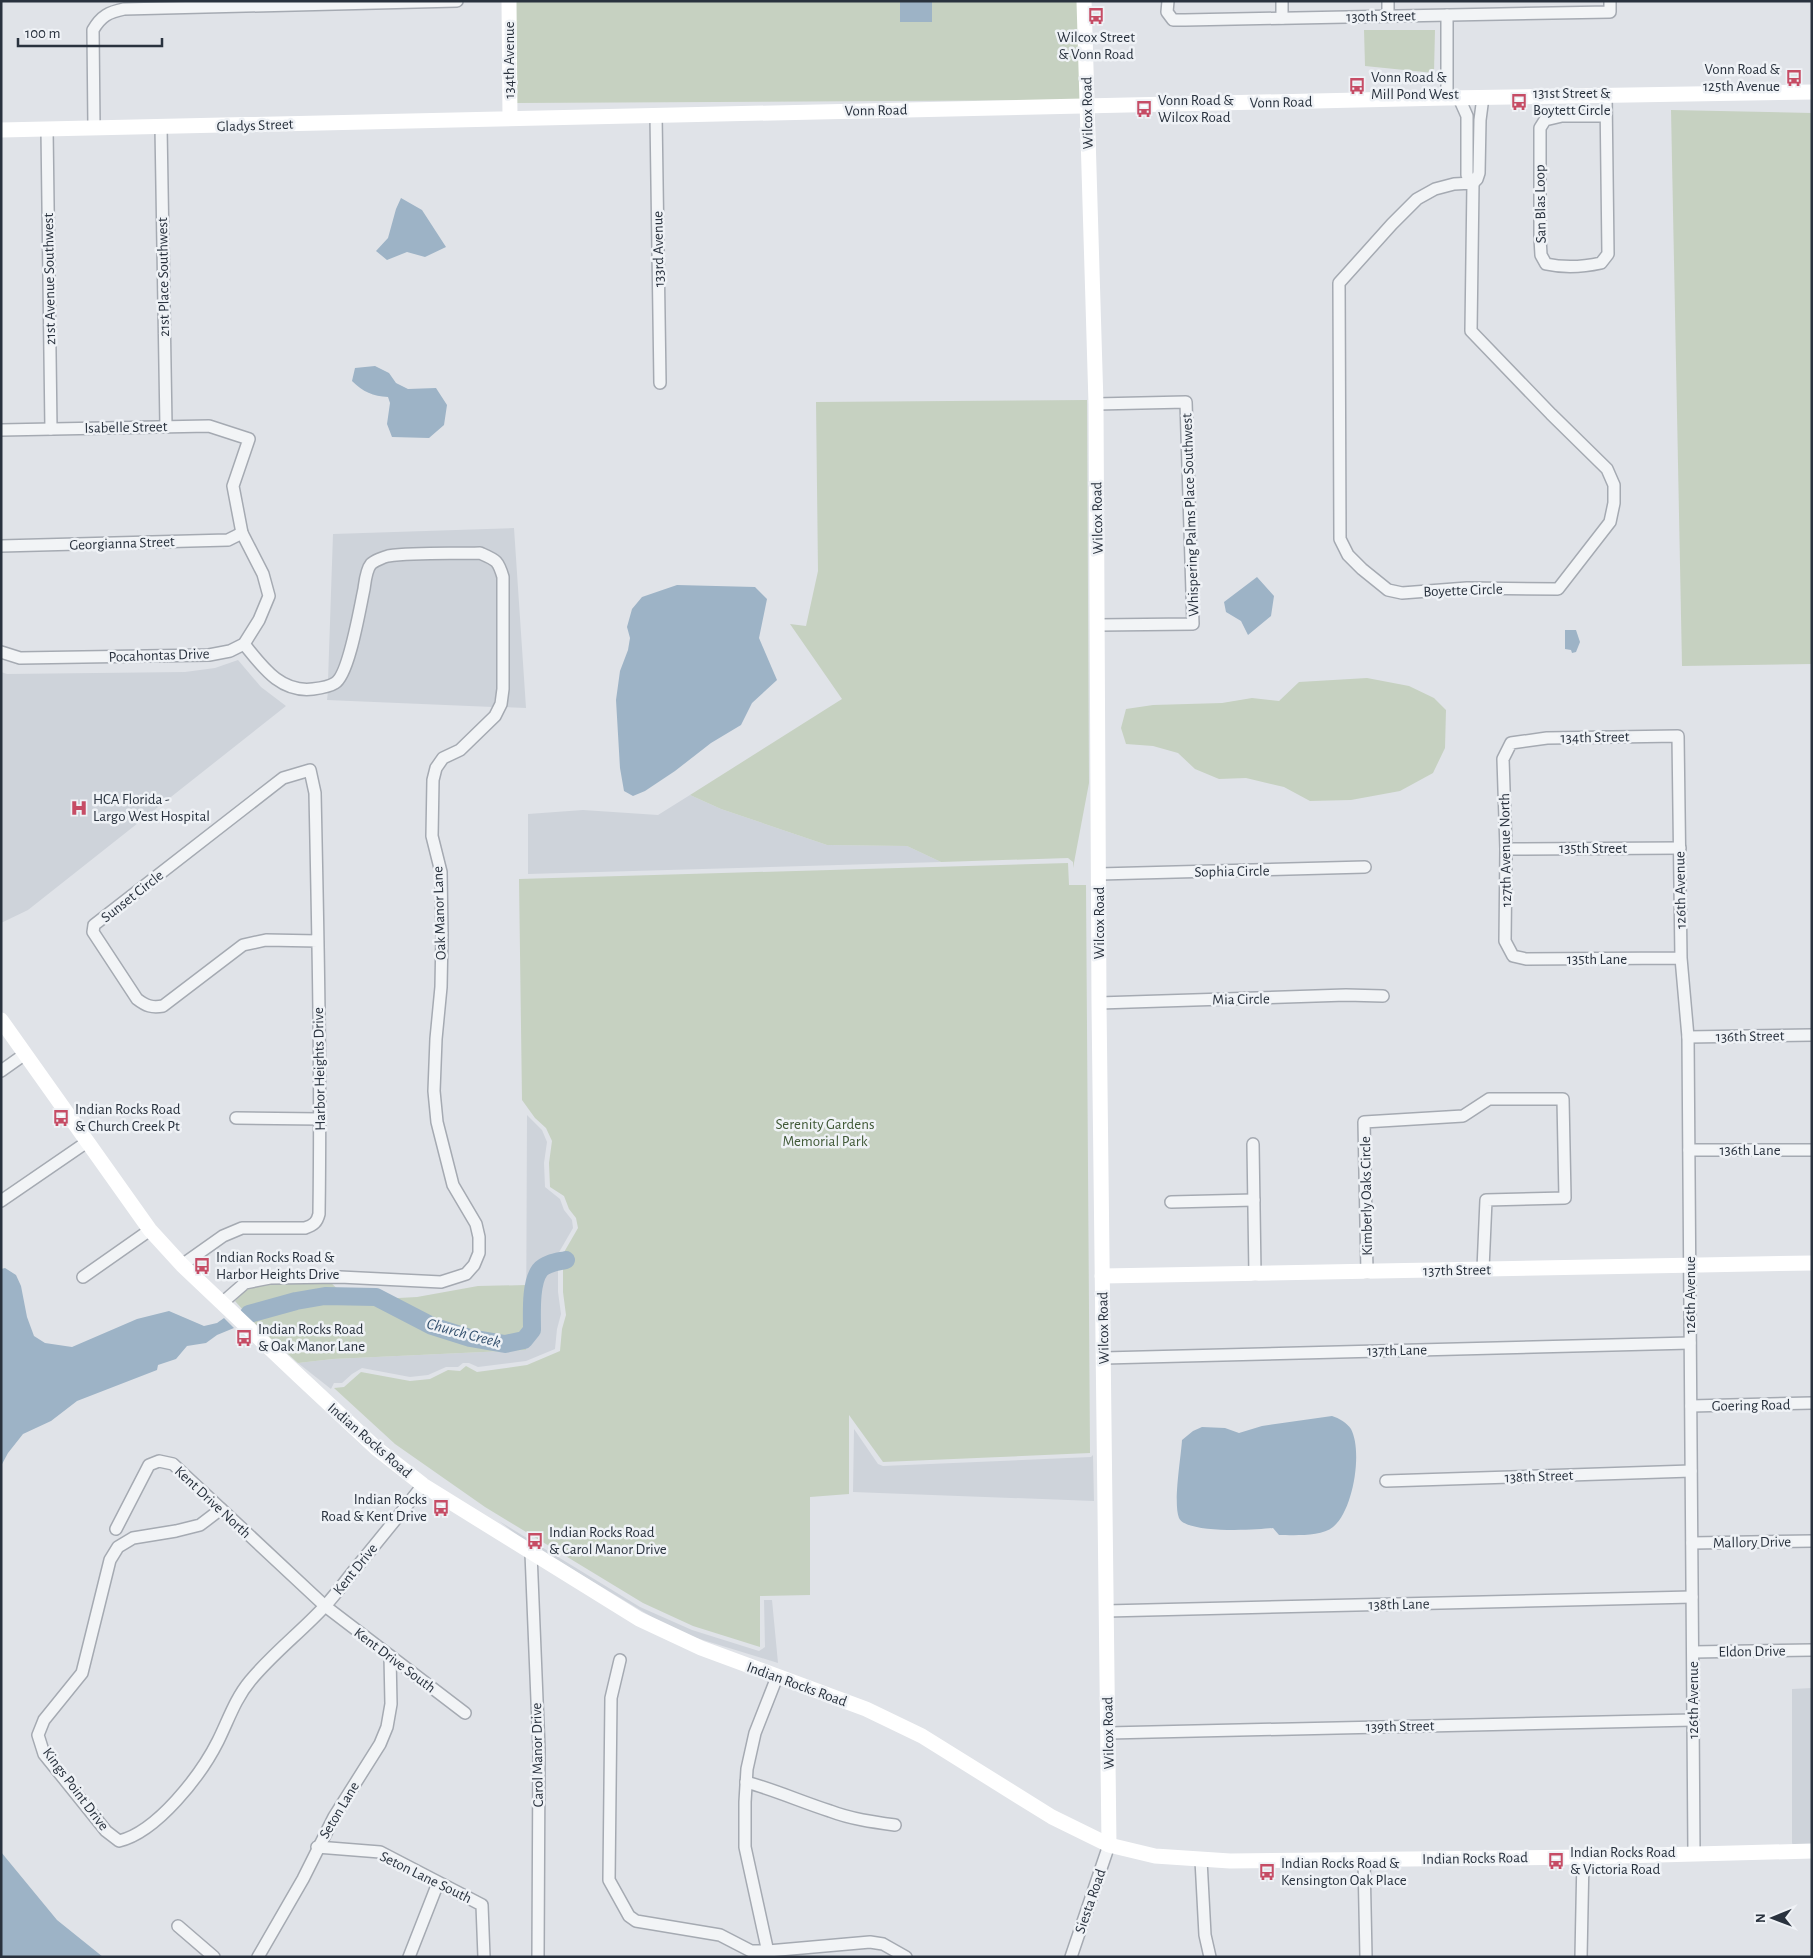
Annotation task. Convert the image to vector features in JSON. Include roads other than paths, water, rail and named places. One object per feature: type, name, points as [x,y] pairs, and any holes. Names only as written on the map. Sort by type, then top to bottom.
[{"type":"street","points":[[94,127],[93,30],[99,20],[110,12],[124,9],[457,1]]},
{"type":"street","name":"134th Avenue","points":[[509,1],[510,118]]},
{"type":"street","name":"Wilcox Road","points":[[1084,1],[1096,404],[1099,1002],[1109,1845]]},
{"type":"street","name":"130th Street","points":[[1168,1],[1167,12],[1172,20],[1498,14],[1610,7]]},
{"type":"street","points":[[1282,1],[1282,18]]},
{"type":"street","points":[[1388,1],[1388,16]]},
{"type":"street","points":[[1498,1],[1498,14]]},
{"type":"street","name":"Boyette Circle","points":[[1447,15],[1453,98],[1467,116],[1467,175],[1473,183],[1471,330],[1551,414],[1607,469],[1614,485],[1614,503],[1610,522],[1558,589],[1467,588],[1402,593],[1388,590],[1362,569],[1348,555],[1340,539],[1340,283],[1392,224],[1417,199],[1435,190],[1454,184],[1473,183],[1477,179],[1479,173],[1480,120],[1483,97]]},
{"type":"street","name":"Vonn Road","points":[[510,118],[1483,97],[1812,92]]},
{"type":"street","name":"San Blas Loop","points":[[1606,95],[1608,254],[1601,263],[1586,266],[1546,264],[1541,255],[1540,238],[1540,128],[1545,120],[1562,116],[1606,116]]},
{"type":"street","name":"133rd Avenue","points":[[656,115],[660,383]]},
{"type":"street","name":"Gladys Street","points":[[1,130],[510,118]]},
{"type":"street","name":"21st Place Southwest","points":[[161,127],[166,426]]},
{"type":"street","name":"21st Avenue Southwest","points":[[47,129],[51,429]]},
{"type":"street","name":"Whispering Palms Place Southwest","points":[[1096,404],[1186,402],[1193,624],[1098,625]]},
{"type":"street","name":"Isabelle Street","points":[[1,430],[209,426],[249,439],[233,486],[242,533]]},
{"type":"street","points":[[242,533],[263,574],[269,596],[259,620],[244,644]]},
{"type":"street","name":"Georgianna Street","points":[[1,546],[228,540],[242,533]]},
{"type":"street","name":"Oak Manor Lane","points":[[222,1303],[245,1283],[270,1278],[340,1277],[441,1282],[466,1274],[474,1265],[479,1253],[479,1237],[476,1224],[453,1185],[444,1154],[434,1091],[436,1038],[441,987],[441,872],[432,836],[433,780],[436,768],[443,758],[460,750],[477,735],[494,716],[501,704],[503,689],[503,577],[499,564],[480,553],[386,556],[372,564],[367,573],[355,631],[343,673],[337,682],[326,687],[310,689],[282,684],[269,675],[244,644]]},
{"type":"street","name":"Pocahontas Drive","points":[[1,652],[20,658],[210,655],[244,644]]},
{"type":"street","name":"134th Street","points":[[1512,744],[1547,738],[1678,736]]},
{"type":"street","name":"126th Avenue","points":[[1678,736],[1681,958],[1688,1037],[1694,1853]]},
{"type":"street","name":"127th Avenue North","points":[[1512,744],[1503,758],[1506,849],[1506,941],[1513,956]]},
{"type":"street","name":"Harbor Heights Drive","points":[[182,1265],[223,1236],[242,1228],[306,1228],[317,1221],[319,1214],[320,1118],[315,793],[310,770]]},
{"type":"street","name":"Sunset Circle","points":[[310,770],[283,778],[94,925],[93,932],[137,999],[145,1005],[154,1007],[163,1006],[242,945],[266,940],[318,941]]},
{"type":"street","name":"135th Street","points":[[1506,849],[1680,848]]},
{"type":"street","name":"Sophia Circle","points":[[1099,874],[1365,867]]},
{"type":"street","name":"135th Lane","points":[[1513,956],[1526,960],[1681,958]]},
{"type":"street","name":"Mia Circle","points":[[1099,1002],[1346,995],[1383,996]]},
{"type":"street","name":"Indian Rocks Road","points":[[1,1020],[150,1230],[182,1265],[376,1448],[424,1485],[640,1619],[669,1634],[777,1677],[866,1709],[922,1736],[1052,1817],[1109,1845],[1155,1856],[1201,1860],[1582,1857],[1812,1851]]},
{"type":"street","name":"136th Street","points":[[1688,1037],[1812,1035]]},
{"type":"street","points":[[1,1071],[25,1054]]},
{"type":"street","name":"Kimberly Oaks Circle","points":[[1368,1272],[1364,1122],[1463,1116],[1489,1099],[1563,1099],[1565,1198],[1486,1200],[1483,1269]]},
{"type":"street","points":[[236,1118],[320,1118]]},
{"type":"street","points":[[1,1202],[87,1142]]},
{"type":"street","points":[[1253,1144],[1255,1274]]},
{"type":"street","name":"136th Lane","points":[[1689,1150],[1812,1150]]},
{"type":"street","points":[[1171,1202],[1254,1200]]},
{"type":"street","points":[[83,1277],[150,1230]]},
{"type":"street","name":"137th Street","points":[[1102,1276],[1812,1262]]},
{"type":"street","name":"137th Lane","points":[[1104,1358],[1690,1343]]},
{"type":"street","name":"Goering Road","points":[[1691,1406],[1812,1403]]},
{"type":"street","name":"Kent Drive North","points":[[116,1529],[149,1465],[160,1461],[173,1464],[325,1606]]},
{"type":"street","name":"138th Street","points":[[1386,1481],[1691,1471]]},
{"type":"street","name":"Kent Drive","points":[[325,1606],[424,1485]]},
{"type":"street","name":"Kings Point Drive","points":[[221,1510],[200,1525],[133,1538],[118,1548],[110,1560],[82,1673],[44,1720],[38,1736],[44,1754],[106,1831],[119,1841],[132,1838],[176,1801],[199,1773],[217,1743],[238,1698],[249,1683],[271,1657],[325,1606]]},
{"type":"street","name":"Mallory Drive","points":[[1692,1543],[1812,1541]]},
{"type":"street","name":"Carol Manor Drive","points":[[531,1553],[539,1749],[538,1957]]},
{"type":"street","name":"138th Lane","points":[[1106,1611],[1692,1597]]},
{"type":"street","name":"Kent Drive South","points":[[325,1606],[465,1713]]},
{"type":"street","name":"Eldon Drive","points":[[1693,1652],[1812,1650]]},
{"type":"street","name":"Seton Lane","points":[[258,1957],[303,1879],[317,1847],[380,1744],[387,1727],[391,1704],[390,1656]]},
{"type":"street","points":[[620,1660],[611,1698],[612,1738],[609,1853],[610,1880],[629,1916],[636,1921],[720,1935],[751,1951],[768,1954],[870,1942],[883,1944],[906,1957]]},
{"type":"street","points":[[768,1954],[745,1847],[746,1782],[755,1734],[777,1677]]},
{"type":"street","name":"139th Street","points":[[1108,1732],[1693,1720]]},
{"type":"street","points":[[746,1782],[773,1789],[831,1812],[862,1820],[895,1825]]},
{"type":"street","name":"Siesta Road","points":[[1071,1957],[1109,1845]]},
{"type":"street","name":"Seton Lane South","points":[[317,1847],[380,1852],[482,1905],[484,1957]]},
{"type":"street","points":[[1581,1957],[1582,1857]]},
{"type":"street","points":[[1201,1860],[1205,1935],[1210,1957]]},
{"type":"street","points":[[1364,1860],[1366,1957]]},
{"type":"street","points":[[409,1957],[438,1883]]},
{"type":"street","points":[[178,1926],[214,1957]]},
{"type":"water","points":[[900,1],[932,1],[932,22],[900,22]]},
{"type":"water","points":[[401,198],[422,210],[446,247],[425,257],[407,252],[387,260],[376,251],[388,238]]},
{"type":"water","points":[[375,366],[389,373],[396,383],[408,389],[436,388],[447,405],[444,425],[429,438],[392,437],[387,424],[390,403],[388,397],[368,393],[352,381],[355,368]]},
{"type":"water","points":[[1257,577],[1274,596],[1271,616],[1248,635],[1241,621],[1226,612],[1224,602]]},
{"type":"water","points":[[677,585],[755,587],[767,599],[759,638],[777,680],[752,703],[741,725],[711,743],[645,791],[633,796],[624,791],[620,768],[616,700],[620,671],[628,650],[630,638],[627,627],[632,609],[642,597]]},
{"type":"water","points":[[1565,630],[1576,630],[1580,642],[1576,652],[1572,653],[1571,650],[1565,649]]},
{"type":"water","points":[[5,1268],[16,1275],[21,1286],[27,1317],[34,1336],[45,1343],[72,1347],[137,1319],[169,1311],[204,1326],[217,1323],[224,1318],[234,1328],[217,1335],[206,1343],[187,1346],[176,1359],[158,1365],[157,1370],[77,1401],[51,1421],[23,1434],[8,1453],[1,1466],[1,1269]]},
{"type":"water","points":[[1332,1416],[1343,1421],[1351,1429],[1356,1452],[1356,1466],[1351,1495],[1340,1519],[1333,1527],[1314,1534],[1279,1535],[1273,1528],[1223,1530],[1194,1527],[1184,1523],[1179,1518],[1177,1491],[1182,1440],[1193,1431],[1202,1427],[1225,1428],[1239,1433],[1262,1426]]},
{"type":"water","points":[[1,1852],[57,1920],[103,1957],[1,1957]]},
{"type":"waterway","name":"Church Creek","points":[[249,1314],[296,1301],[325,1296],[376,1297],[432,1326],[470,1338],[505,1344],[524,1340],[532,1330],[533,1290],[540,1270],[548,1264],[566,1260]]},
{"type":"place","name":"Wilcox Street & Vonn Road","points":[[1096,16]]},
{"type":"place","name":"Vonn Road & 125th Avenue","points":[[1794,78]]},
{"type":"place","name":"Vonn Road & Mill Pond West","points":[[1357,86]]},
{"type":"place","name":"131st Street & Boytett Circle","points":[[1519,102]]},
{"type":"place","name":"Vonn Road & Wilcox Road","points":[[1144,109]]},
{"type":"place","name":"HCA Florida - Largo West Hospital","points":[[79,808]]},
{"type":"place","name":"Indian Rocks Road & Church Creek Pt","points":[[61,1118]]},
{"type":"place","name":"Indian Rocks Road & Harbor Heights Drive","points":[[202,1266]]},
{"type":"place","name":"Indian Rocks Road & Oak Manor Lane","points":[[244,1338]]},
{"type":"place","name":"Indian Rocks Road & Kent Drive","points":[[441,1508]]},
{"type":"place","name":"Indian Rocks Road & Carol Manor Drive","points":[[535,1541]]},
{"type":"place","name":"Indian Rocks Road & Victoria Road","points":[[1556,1861]]},
{"type":"place","name":"Indian Rocks Road & Kensington Oak Place","points":[[1267,1872]]},
{"type":"park label","name":"Serenity Gardens Memorial Park","points":[[825,1132]]}]
